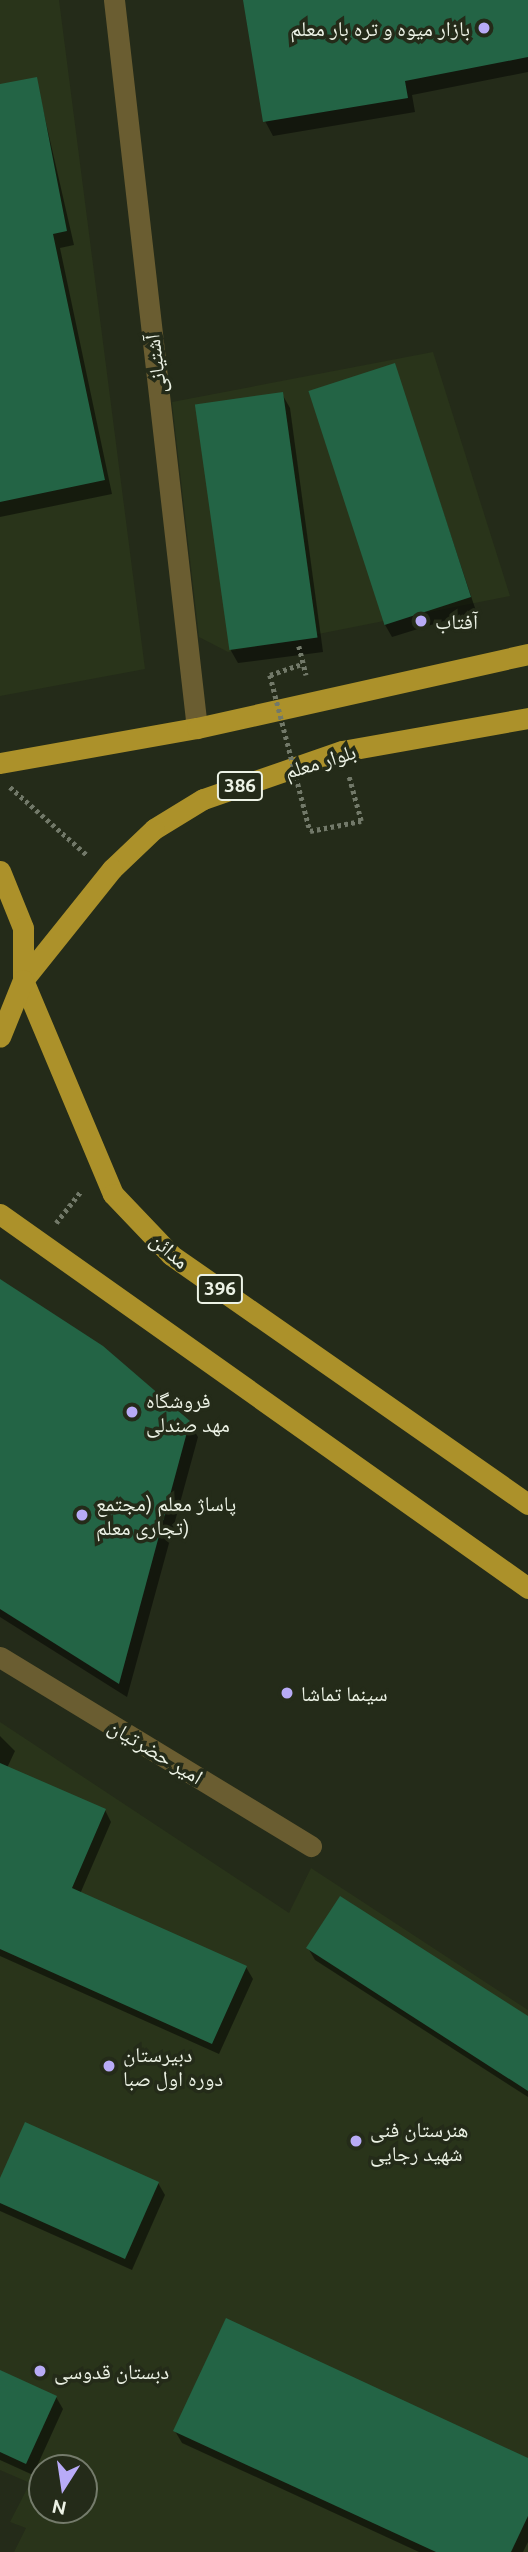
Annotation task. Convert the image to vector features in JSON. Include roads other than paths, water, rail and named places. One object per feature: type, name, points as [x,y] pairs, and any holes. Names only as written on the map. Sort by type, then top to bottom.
[{"type":"main road","points":[[3,772],[528,654]]},
{"type":"main road","name":"بلوار معلم","points":[[23,980],[112,869],[153,829],[203,799],[342,751],[528,718]]},
{"type":"main road","points":[[0,871],[23,928],[23,980],[0,1037]]},
{"type":"main road","name":"مدائن","points":[[23,980],[113,1194],[171,1255],[528,1503]]},
{"type":"main road","points":[[2,1218],[40,1242],[528,1588]]},
{"type":"street","name":"آشتیانی","points":[[114,0],[197,728]]},
{"type":"street","name":"امیر حضرتیان","points":[[0,1657],[311,1846]]},
{"type":"place","name":"بازار میوه و تره بار معلم","points":[[484,28]]},
{"type":"place","name":"آفتاب","points":[[421,621]]},
{"type":"place","name":"فروشگاه مهد صندلی","points":[[132,1412]]},
{"type":"place","name":"پاساژ معلم (مجتمع تجاری معلم)","points":[[82,1515]]},
{"type":"place","name":"سینما تماشا","points":[[287,1693]]},
{"type":"place","name":"دبیرستان دوره اول صبا","points":[[109,2066]]},
{"type":"place","name":"هنرستان فنی شهید رجایی","points":[[356,2141]]},
{"type":"place","name":"دبستان قدوسی","points":[[40,2371]]}]
